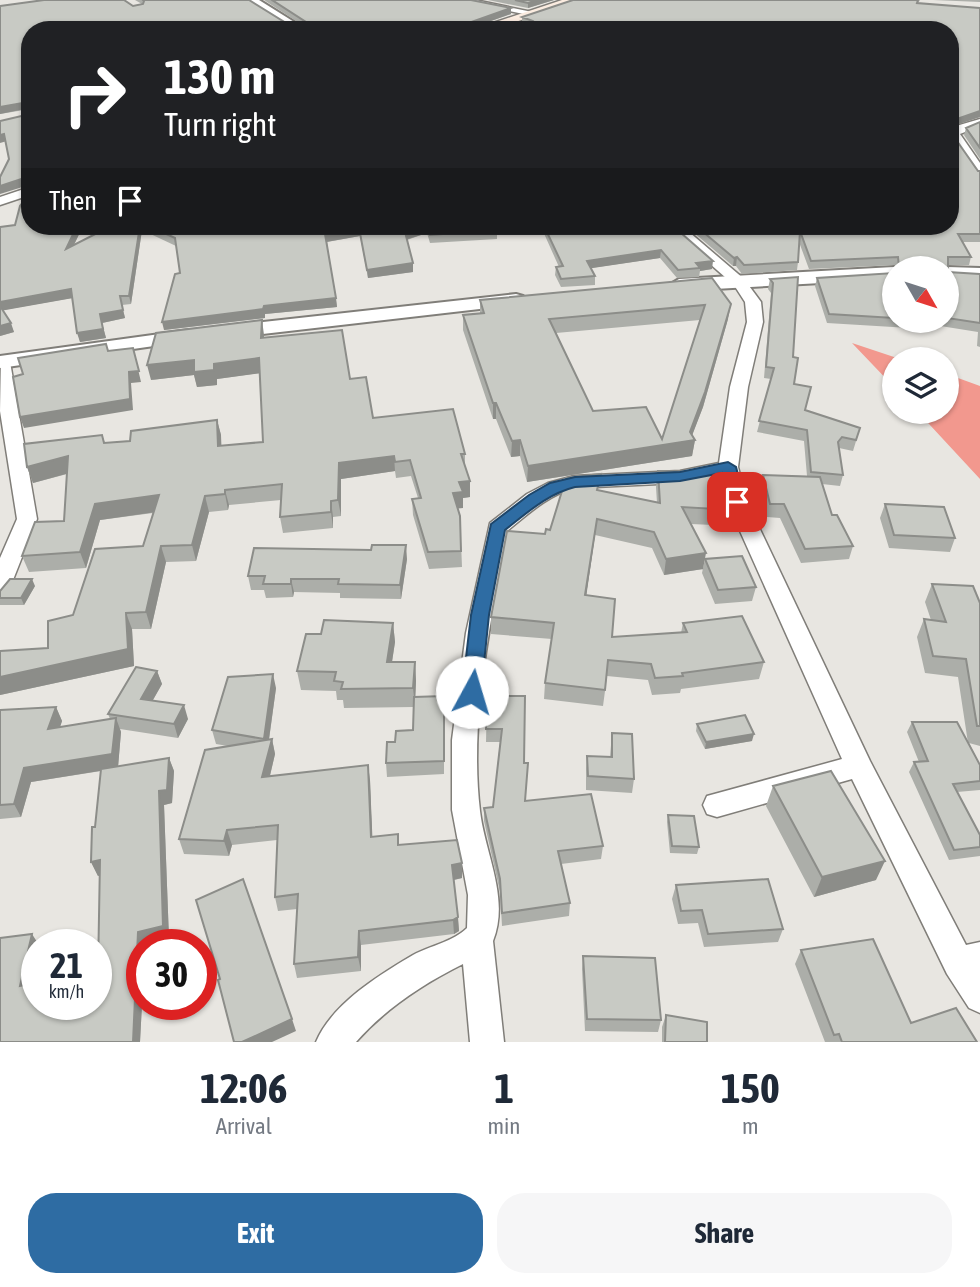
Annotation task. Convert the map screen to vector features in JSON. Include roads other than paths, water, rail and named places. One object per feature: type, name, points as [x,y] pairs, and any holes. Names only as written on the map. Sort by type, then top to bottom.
[{"type":"main road","points":[[509,21],[575,0]]},
{"type":"street","points":[[251,0],[286,21]]},
{"type":"street","points":[[461,0],[533,13]]},
{"type":"street","points":[[959,129],[980,122]]},
{"type":"street","points":[[959,141],[980,173]]},
{"type":"street","points":[[0,201],[21,194]]},
{"type":"street","points":[[684,235],[738,282],[753,302],[755,322],[739,387],[728,467],[737,502],[859,766],[969,960],[980,997]]},
{"type":"street","points":[[959,273],[980,274]]},
{"type":"street","points":[[657,287],[882,274]]},
{"type":"street","points":[[0,585],[27,519],[0,362],[109,345],[538,298]]},
{"type":"street","points":[[488,1042],[477,941],[483,925],[482,892],[466,811],[466,743],[480,615],[497,528],[534,499],[555,487],[575,482],[680,477],[728,467]]},
{"type":"street","points":[[717,805],[859,766]]},
{"type":"street","points":[[333,1042],[366,1006],[425,966],[477,941]]}]
